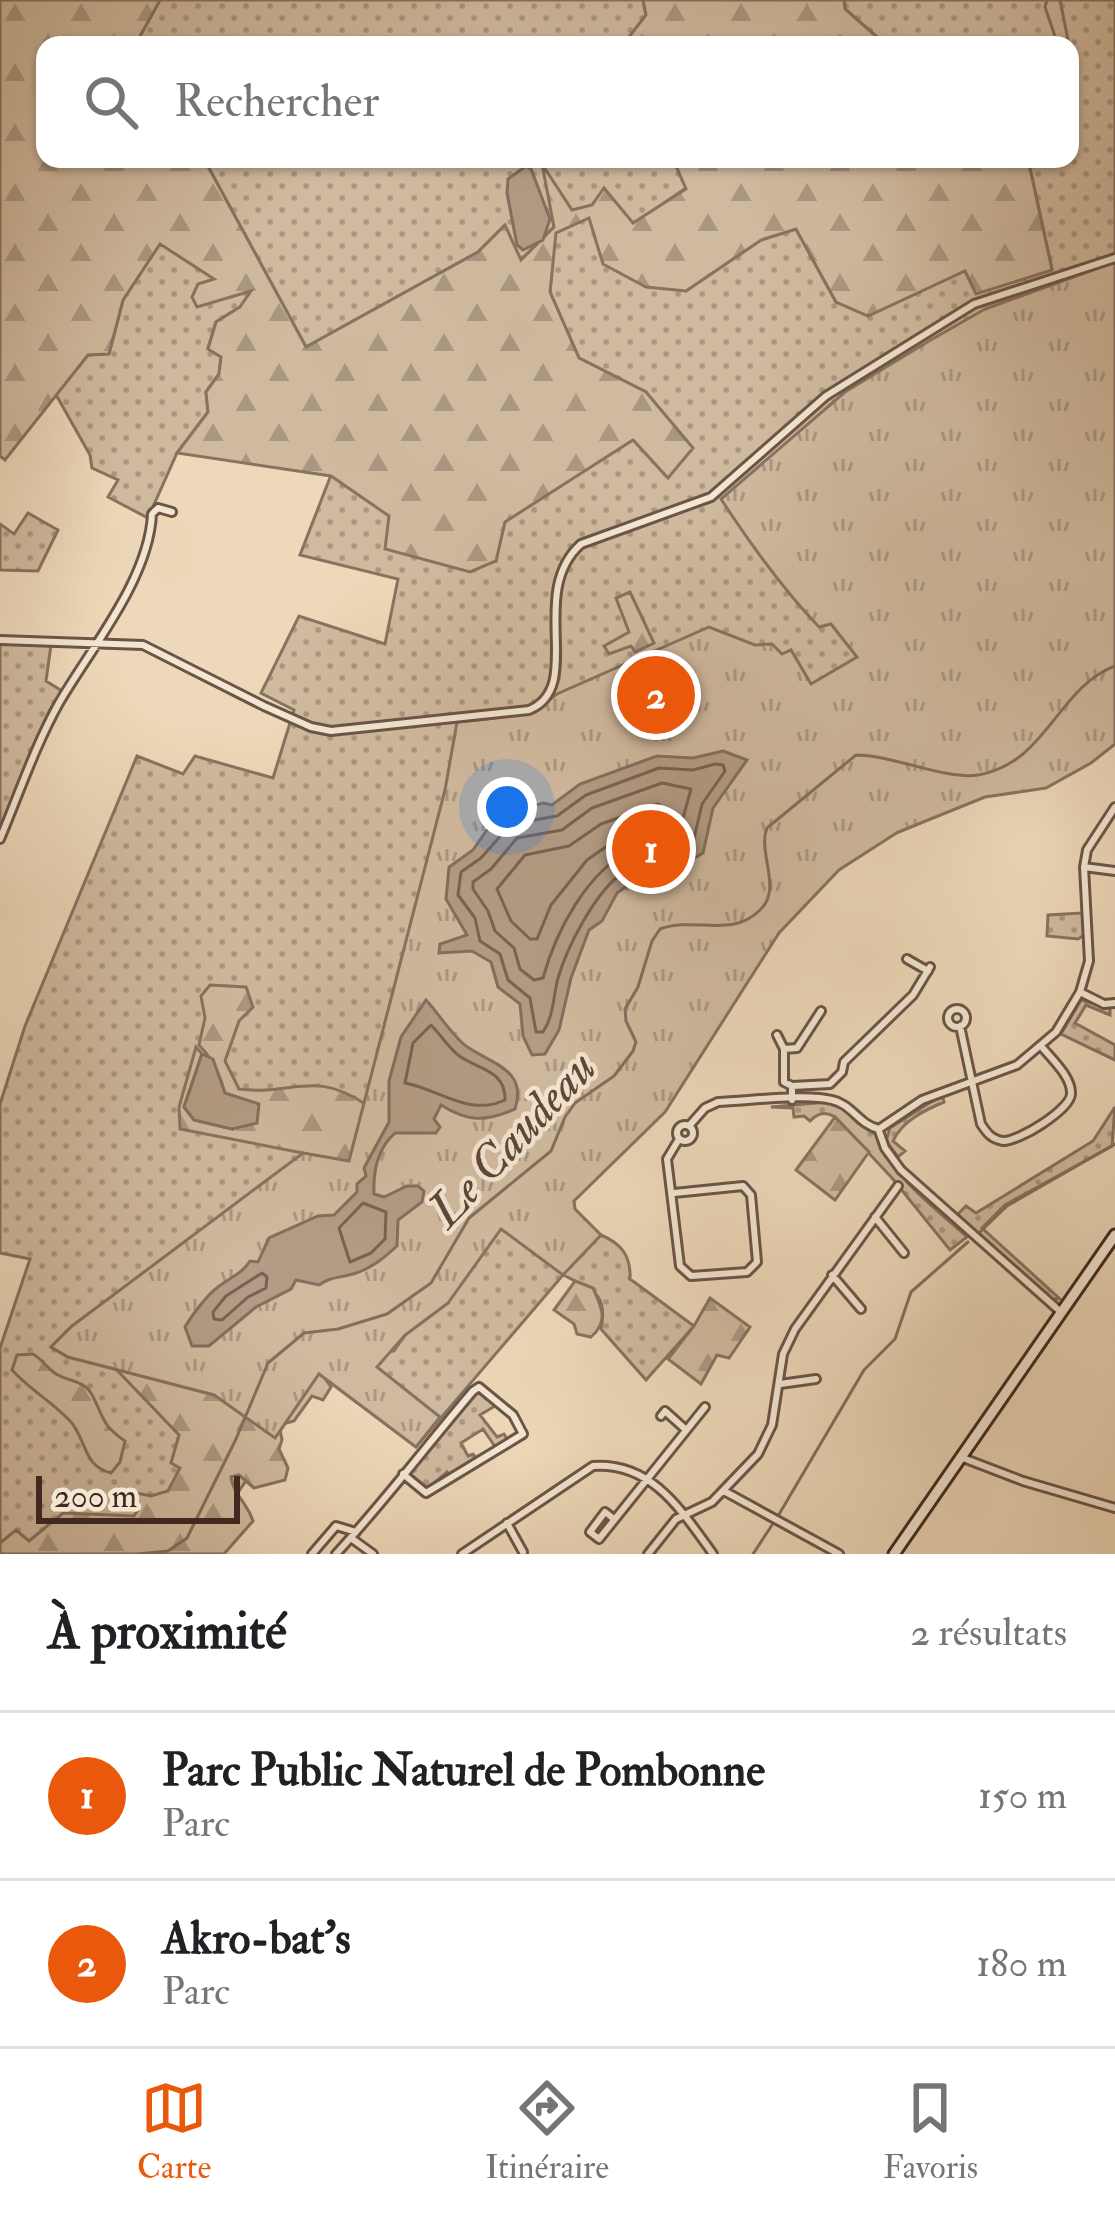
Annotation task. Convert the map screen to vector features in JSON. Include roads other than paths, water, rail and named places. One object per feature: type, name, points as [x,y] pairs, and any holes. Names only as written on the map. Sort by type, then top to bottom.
[{"type":"main road","points":[[894,1554],[1115,1235]]},
{"type":"street","points":[[0,640],[143,645],[264,706],[332,731],[529,710],[545,701],[555,686],[554,604],[569,556],[581,544],[711,497],[826,396],[974,304],[1115,258]]},
{"type":"street","points":[[0,839],[47,728],[150,541],[152,514],[158,508],[172,512]]},
{"type":"street","points":[[879,1130],[922,1100],[1017,1065],[1066,1018],[1089,961],[1084,866],[1093,836],[1115,807]]},
{"type":"street","points":[[1084,866],[1115,871]]},
{"type":"street","points":[[777,1034],[784,1049],[784,1082],[792,1086],[830,1084],[842,1072],[844,1061],[913,995],[929,969],[907,959]]},
{"type":"street","points":[[1079,992],[1115,1004]]},
{"type":"street","points":[[784,1049],[797,1048],[821,1011]]},
{"type":"street","points":[[960,1026],[981,1124],[989,1136],[1018,1138],[1067,1106],[1068,1080],[1041,1046]]},
{"type":"street","points":[[792,1086],[792,1100]]},
{"type":"street","points":[[674,1193],[743,1186],[751,1195],[757,1262],[747,1272],[691,1276],[680,1266],[667,1159],[679,1139],[686,1142],[693,1137],[689,1126],[705,1108],[718,1102],[830,1099],[879,1130],[884,1148],[901,1170],[1062,1313]]},
{"type":"street","points":[[648,1554],[676,1519],[724,1491],[758,1454],[767,1437],[789,1341],[898,1186]]},
{"type":"street","points":[[875,1217],[904,1253]]},
{"type":"street","points":[[832,1275],[861,1309]]},
{"type":"street","points":[[779,1384],[816,1379]]},
{"type":"street","points":[[336,1554],[403,1474],[479,1387],[513,1415],[523,1434],[426,1493],[403,1474]]},
{"type":"street","points":[[614,1519],[705,1407]]},
{"type":"street","points":[[661,1416],[665,1411],[686,1430]]},
{"type":"street","points":[[963,1458],[1115,1508]]},
{"type":"street","points":[[462,1554],[592,1466],[618,1465],[646,1479],[684,1516],[713,1554]]},
{"type":"street","points":[[724,1491],[736,1502],[839,1554]]},
{"type":"street","points":[[507,1523],[523,1552]]},
{"type":"street","points":[[312,1554],[336,1526],[373,1554]]},
{"type":"water","points":[[523,168],[531,169],[550,219],[543,240],[523,250],[517,245],[508,179]]},
{"type":"water","points":[[723,751],[747,760],[713,808],[703,853],[684,864],[647,872],[617,893],[602,921],[589,930],[559,1030],[545,1054],[532,1055],[523,1036],[520,1004],[498,987],[491,962],[472,951],[439,953],[440,944],[467,935],[446,899],[449,867],[473,850],[493,821],[506,813],[552,805],[580,784],[657,756],[693,758]]},
{"type":"water","points":[[426,1000],[461,1041],[512,1076],[518,1096],[515,1109],[477,1118],[441,1105],[434,1119],[440,1127],[436,1133],[395,1133],[377,1161],[374,1194],[384,1197],[407,1186],[424,1191],[422,1202],[398,1220],[397,1246],[356,1273],[319,1285],[296,1280],[291,1289],[256,1307],[209,1346],[192,1346],[185,1327],[192,1317],[250,1261],[258,1262],[269,1238],[318,1216],[334,1215],[357,1192],[357,1184],[366,1176],[364,1168],[389,1122],[389,1081],[401,1037]]},
{"type":"water","points":[[202,1054],[213,1059],[225,1093],[259,1104],[257,1123],[232,1129],[194,1120],[184,1107]]},
{"type":"waterway","name":"Le Caudeau","points":[[138,1554],[168,1551],[187,1538],[268,1363],[304,1333],[338,1329],[387,1314],[431,1283],[469,1218],[551,1151],[575,1103],[614,1076],[636,1042],[625,1009],[660,929],[737,923],[760,910],[770,881],[767,828],[856,755],[965,776],[1001,768],[1036,741],[1079,691],[1115,666]]},
{"type":"waterway","points":[[978,1234],[1007,1206],[1115,1144]]},
{"type":"waterway","points":[[778,1516],[864,1370],[895,1339],[911,1292],[968,1242]]},
{"type":"waterway","points":[[753,1554],[772,1525]]},
{"type":"place","name":"Akro-bat's","points":[[656,695]]},
{"type":"place","name":"Parc Public Naturel de Pombonne","points":[[651,849]]}]
